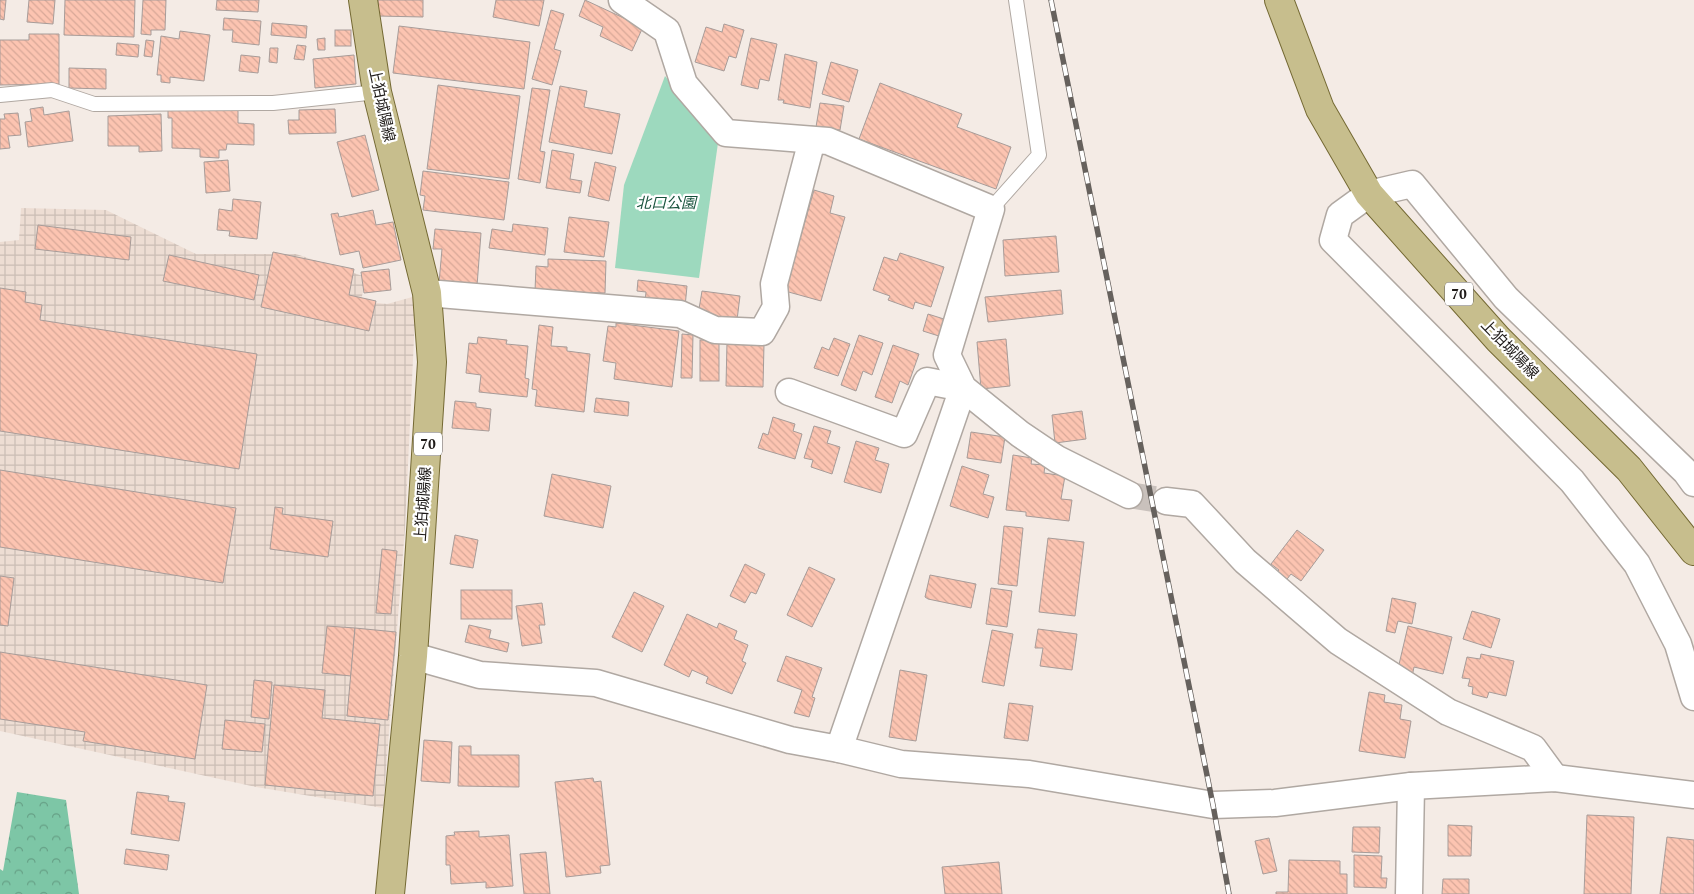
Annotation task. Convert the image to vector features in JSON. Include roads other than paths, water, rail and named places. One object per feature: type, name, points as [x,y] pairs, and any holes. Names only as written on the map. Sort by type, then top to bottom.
[{"type":"main road","name":"上狛城陽線","points":[[362,0],[377,92],[426,293],[432,362],[412,656],[390,894]]},
{"type":"main road","name":"上狛城陽線","points":[[1279,0],[1320,109],[1369,194],[1498,339],[1629,468],[1694,551]]},
{"type":"street","points":[[622,0],[667,31],[684,84],[726,133],[828,141],[990,209],[947,356],[963,388],[1020,434],[1058,459],[1129,495]]},
{"type":"street","points":[[426,293],[680,314],[715,330],[762,332],[776,307],[774,284],[812,140]]},
{"type":"street","points":[[1694,483],[1686,472],[1506,298],[1412,184],[1369,194],[1340,215],[1333,240],[1471,378],[1578,489],[1637,564],[1678,644],[1694,697]]},
{"type":"street","points":[[789,392],[904,434],[927,382],[963,388]]},
{"type":"street","points":[[839,749],[963,388]]},
{"type":"street","points":[[1166,501],[1192,504],[1245,561],[1338,641],[1448,712],[1533,748],[1555,778]]},
{"type":"street","points":[[412,656],[480,675],[596,683],[790,740],[839,749],[901,764],[1029,774],[1213,805],[1274,803],[1411,786],[1555,778],[1694,795]]},
{"type":"street","points":[[1409,894],[1411,786]]},
{"type":"lane","points":[[990,209],[1039,155],[1016,0]]},
{"type":"lane","points":[[0,96],[52,90],[94,104],[273,103],[377,92]]},
{"type":"tunnel","points":[[1129,495],[1166,501]]},
{"type":"railway","points":[[1051,0],[1213,805],[1229,894]]},
{"type":"park label","name":"北口公園","points":[[666,203]]}]
